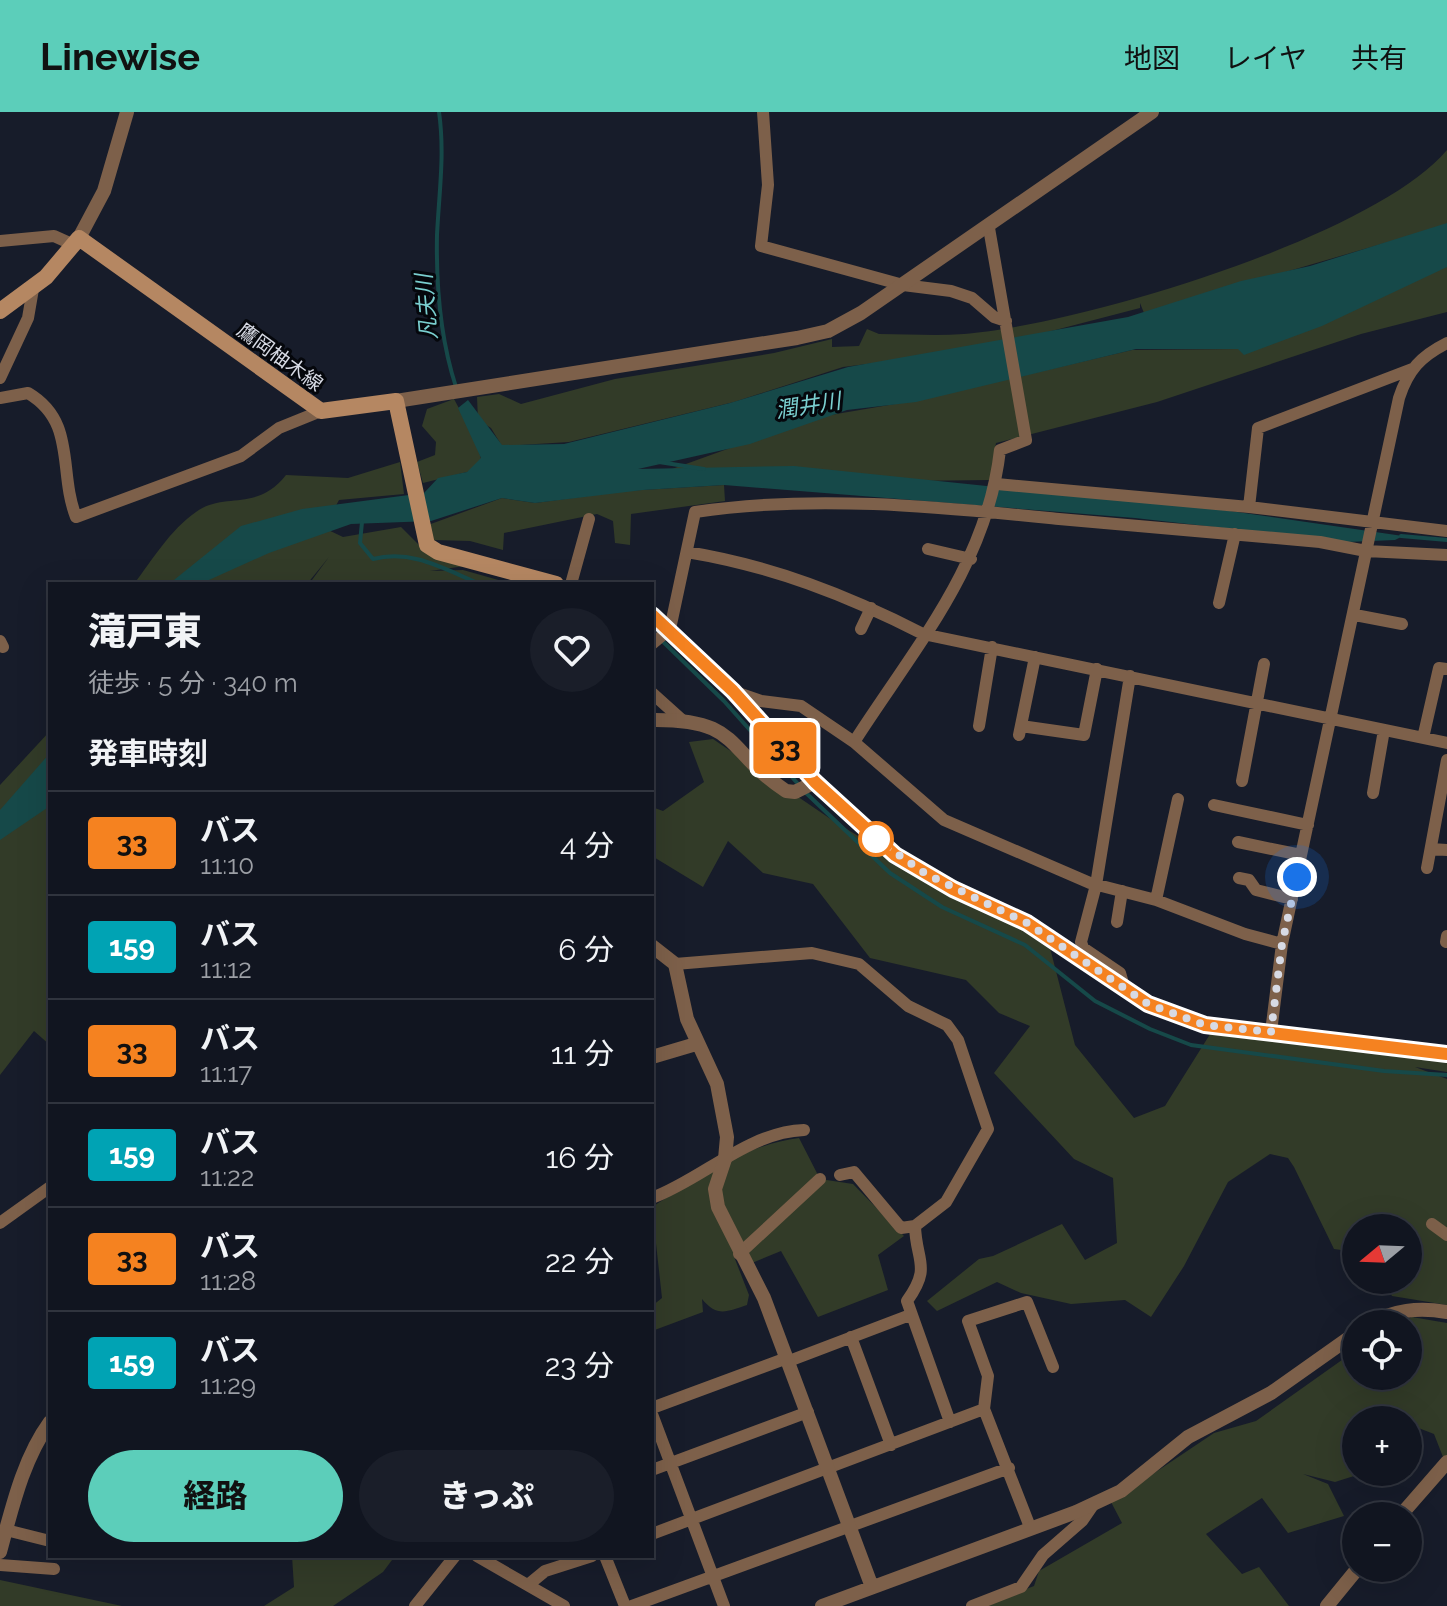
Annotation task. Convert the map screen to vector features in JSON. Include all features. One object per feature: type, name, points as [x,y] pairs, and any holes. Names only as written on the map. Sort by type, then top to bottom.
[{"type":"main road","points":[[0,311],[33,289],[77,241]]},
{"type":"main road","name":"鷹岡柚木線","points":[[77,241],[321,411],[396,401]]},
{"type":"main road","points":[[396,401],[413,468],[424,541],[438,552],[549,582]]},
{"type":"main road","points":[[654,617],[733,691],[815,782],[895,855],[953,889],[1027,923],[1148,1004],[1205,1025],[1447,1054]]},
{"type":"street","points":[[0,241],[54,236],[77,241],[104,191],[127,112]]},
{"type":"street","points":[[763,112],[768,185],[761,246],[800,260],[903,285],[951,291],[972,298],[994,317],[1006,321]]},
{"type":"street","points":[[396,401],[828,331],[989,228],[1152,112]]},
{"type":"street","points":[[854,742],[971,559],[990,512],[997,484],[1000,450],[1026,440],[989,228]]},
{"type":"street","points":[[0,378],[28,318],[33,289]]},
{"type":"street","points":[[1271,1032],[1282,944],[1355,615],[1371,524],[1399,398],[1419,360],[1447,343]]},
{"type":"street","points":[[1249,507],[1258,428],[1412,369]]},
{"type":"street","points":[[0,398],[28,393],[56,418],[63,440],[66,493],[76,517],[241,456],[279,428],[321,411]]},
{"type":"street","points":[[997,484],[1249,507],[1447,531]]},
{"type":"street","points":[[654,642],[670,629],[695,512],[743,505],[897,506],[990,512],[1447,555]]},
{"type":"street","points":[[572,582],[589,519]]},
{"type":"street","points":[[1219,603],[1235,534]]},
{"type":"street","points":[[928,549],[971,559]]},
{"type":"street","points":[[687,552],[744,561],[847,595],[923,634],[1447,743]]},
{"type":"street","points":[[861,629],[871,608]]},
{"type":"street","points":[[1355,615],[1402,624]]},
{"type":"street","points":[[979,726],[992,647]]},
{"type":"street","points":[[1035,657],[1020,731],[1084,735],[1097,669]]},
{"type":"street","points":[[1242,781],[1264,664]]},
{"type":"street","points":[[1423,738],[1439,668],[1447,669]]},
{"type":"street","points":[[1124,987],[1120,973],[1083,948],[1081,942],[1096,885],[1130,676]]},
{"type":"street","points":[[733,691],[761,701],[801,706],[854,742],[901,786],[944,820],[1096,885],[1156,900],[1245,934],[1282,944]]},
{"type":"street","points":[[654,695],[682,720]]},
{"type":"street","points":[[654,720],[682,720],[718,728],[786,791],[795,792],[815,782]]},
{"type":"street","points":[[1373,793],[1384,730]]},
{"type":"street","points":[[1427,868],[1447,760]]},
{"type":"street","points":[[1156,900],[1178,799]]},
{"type":"street","points":[[1214,805],[1308,825]]},
{"type":"street","points":[[1238,842],[1301,855]]},
{"type":"street","points":[[1431,849],[1447,850]]},
{"type":"street","points":[[1239,878],[1249,880],[1256,890],[1292,899]]},
{"type":"street","points":[[1117,922],[1122,891]]},
{"type":"street","points":[[654,948],[675,964],[696,1044],[717,1084],[727,1137],[725,1159],[715,1189],[718,1207],[739,1254],[764,1298],[872,1587]]},
{"type":"street","points":[[675,964],[776,953],[836,956],[859,964],[908,1006],[947,1025],[958,1040],[988,1129],[946,1202],[915,1226],[901,1228],[854,1172],[840,1175]]},
{"type":"street","points":[[654,1056],[696,1044]]},
{"type":"street","points":[[654,1197],[680,1187],[725,1159],[771,1137],[804,1130]]},
{"type":"street","points":[[739,1254],[820,1179]]},
{"type":"street","points":[[0,1223],[48,1188]]},
{"type":"street","points":[[1432,1224],[1447,1235]]},
{"type":"street","points":[[915,1226],[924,1266],[921,1282],[907,1301],[950,1422]]},
{"type":"street","points":[[1030,1527],[984,1409],[988,1376],[968,1321],[1027,1302],[1053,1367]]},
{"type":"street","points":[[1408,1310],[1447,1312]]},
{"type":"street","points":[[654,1407],[910,1315]]},
{"type":"street","points":[[851,1337],[891,1445]]},
{"type":"street","points":[[822,1606],[1093,1505],[1121,1491],[1188,1437],[1271,1393],[1342,1343]]},
{"type":"street","points":[[654,1533],[829,1470],[984,1409]]},
{"type":"street","points":[[654,1469],[808,1412]]},
{"type":"street","points":[[654,1420],[724,1606]]},
{"type":"street","points":[[0,1552],[35,1444],[48,1425]]},
{"type":"street","points":[[1412,1502],[1447,1462]]},
{"type":"street","points":[[632,1606],[714,1579],[1009,1468]]},
{"type":"street","points":[[972,1606],[1021,1587],[1043,1555],[1082,1521],[1093,1505]]},
{"type":"street","points":[[6,1530],[48,1540]]},
{"type":"street","points":[[415,1606],[453,1558]]},
{"type":"street","points":[[481,1558],[564,1606]]},
{"type":"street","points":[[528,1585],[545,1571],[586,1558]]},
{"type":"street","points":[[606,1558],[625,1606]]},
{"type":"street","points":[[0,1565],[54,1569]]},
{"type":"street","points":[[1327,1606],[1347,1582]]},
{"type":"shaded area","points":[[1447,150],[1447,225],[1144,313],[1140,303],[1140,308],[978,350],[843,367],[734,402],[569,442],[502,446],[491,428],[478,420],[477,397],[499,394],[521,404],[615,379],[774,353],[832,339],[832,347],[859,346],[867,329],[879,334],[964,334],[1078,314],[1148,295],[1292,244],[1357,214],[1410,183]]},
{"type":"shaded area","points":[[1447,264],[1447,312],[1361,334],[1157,402],[996,443],[990,480],[907,481],[661,473],[813,418],[924,399],[1132,350],[1239,349]]},
{"type":"shaded area","points":[[454,399],[476,440],[481,459],[471,471],[423,483],[417,462],[435,455],[436,442],[422,426],[427,409]]},
{"type":"shaded area","points":[[400,462],[404,494],[339,500],[324,528],[343,537],[401,527],[423,549],[465,566],[430,571],[463,570],[506,582],[310,582],[329,557],[309,582],[135,582],[178,527],[207,506],[263,494],[286,475],[348,478]]},
{"type":"shaded area","points":[[724,485],[725,501],[631,514],[630,545],[615,543],[613,521],[597,514],[504,533],[503,550],[470,541],[433,540],[428,525],[502,498],[535,503],[625,491]]},
{"type":"shaded area","points":[[48,733],[48,1043],[34,1031],[0,1075],[0,785]]},
{"type":"shaded area","points":[[713,739],[835,822],[976,907],[1049,944],[1075,1045],[1134,1118],[1165,1106],[1212,1031],[1447,1059],[1447,1072],[1415,1067],[1447,1079],[1447,1305],[1391,1294],[1422,1294],[1422,1214],[1342,1214],[1342,1250],[1334,1249],[1288,1158],[1270,1154],[1228,1182],[1184,1266],[1151,1317],[1125,1300],[1071,1304],[1021,1293],[997,1282],[937,1311],[927,1301],[979,1259],[993,1256],[1062,1224],[1085,1260],[1117,1243],[1113,1178],[1074,1159],[994,1073],[1030,1026],[999,1013],[966,980],[870,958],[813,884],[763,873],[728,841],[703,887],[654,857],[654,808],[663,811],[704,782],[689,742]]},
{"type":"shaded area","points":[[799,1138],[820,1179],[853,1184],[904,1236],[878,1255],[888,1290],[818,1317],[781,1251],[752,1263],[733,1254],[749,1295],[747,1305],[717,1311],[702,1299],[703,1312],[654,1330],[654,1304],[662,1298],[654,1206],[740,1155]]},
{"type":"shaded area","points":[[1422,1319],[1447,1323],[1447,1455],[1443,1457],[1434,1434],[1422,1429],[1422,1406],[1342,1406],[1342,1480],[1335,1482],[1303,1474],[1328,1484],[1342,1517],[1288,1533],[1262,1498],[1206,1534],[1242,1574],[1259,1567],[1289,1606],[982,1606],[1034,1586],[1039,1571],[1122,1523],[1111,1502],[1214,1433],[1256,1421],[1342,1360],[1342,1390],[1422,1390]]},
{"type":"shaded area","points":[[292,1558],[394,1558],[383,1572],[333,1606],[264,1606],[294,1587]]},
{"type":"shaded area","points":[[0,1580],[122,1606],[0,1606]]},
{"type":"water","name":"潤井川","points":[[1447,223],[1447,267],[1322,326],[1244,355],[1238,349],[1136,349],[916,402],[847,410],[750,444],[638,469],[794,466],[1082,496],[1133,497],[1403,536],[1395,540],[1347,542],[1135,518],[724,485],[643,490],[535,503],[502,498],[431,521],[351,524],[269,553],[204,582],[171,582],[241,526],[302,509],[424,493],[438,478],[467,472],[481,458],[458,408],[468,400],[502,445],[564,444],[730,403],[848,367],[1128,317],[1241,281],[1310,266]]},
{"type":"water","points":[[48,755],[48,807],[0,840],[0,810]]},
{"type":"waterway","name":"凡夫川","points":[[439,112],[442,158],[437,235],[438,293],[446,350],[456,387]]},
{"type":"waterway","points":[[659,462],[704,469]]},
{"type":"waterway","points":[[362,522],[360,543],[373,559],[415,559],[475,582]]},
{"type":"waterway","points":[[1401,536],[1447,540]]},
{"type":"waterway","points":[[654,633],[724,701],[799,785]]},
{"type":"waterway","points":[[805,792],[890,873],[942,907],[1025,945],[1095,1001],[1150,1029],[1191,1045],[1384,1071],[1447,1075]]},
{"type":"bus line","name":"33","points":[[654,617],[733,691],[815,782],[895,855],[953,889],[1027,923],[1148,1004],[1205,1025],[1447,1054]]},
{"type":"route","points":[[876,839],[926,874],[1027,923],[1148,1004],[1205,1025],[1271,1032],[1282,944],[1297,877]]}]
